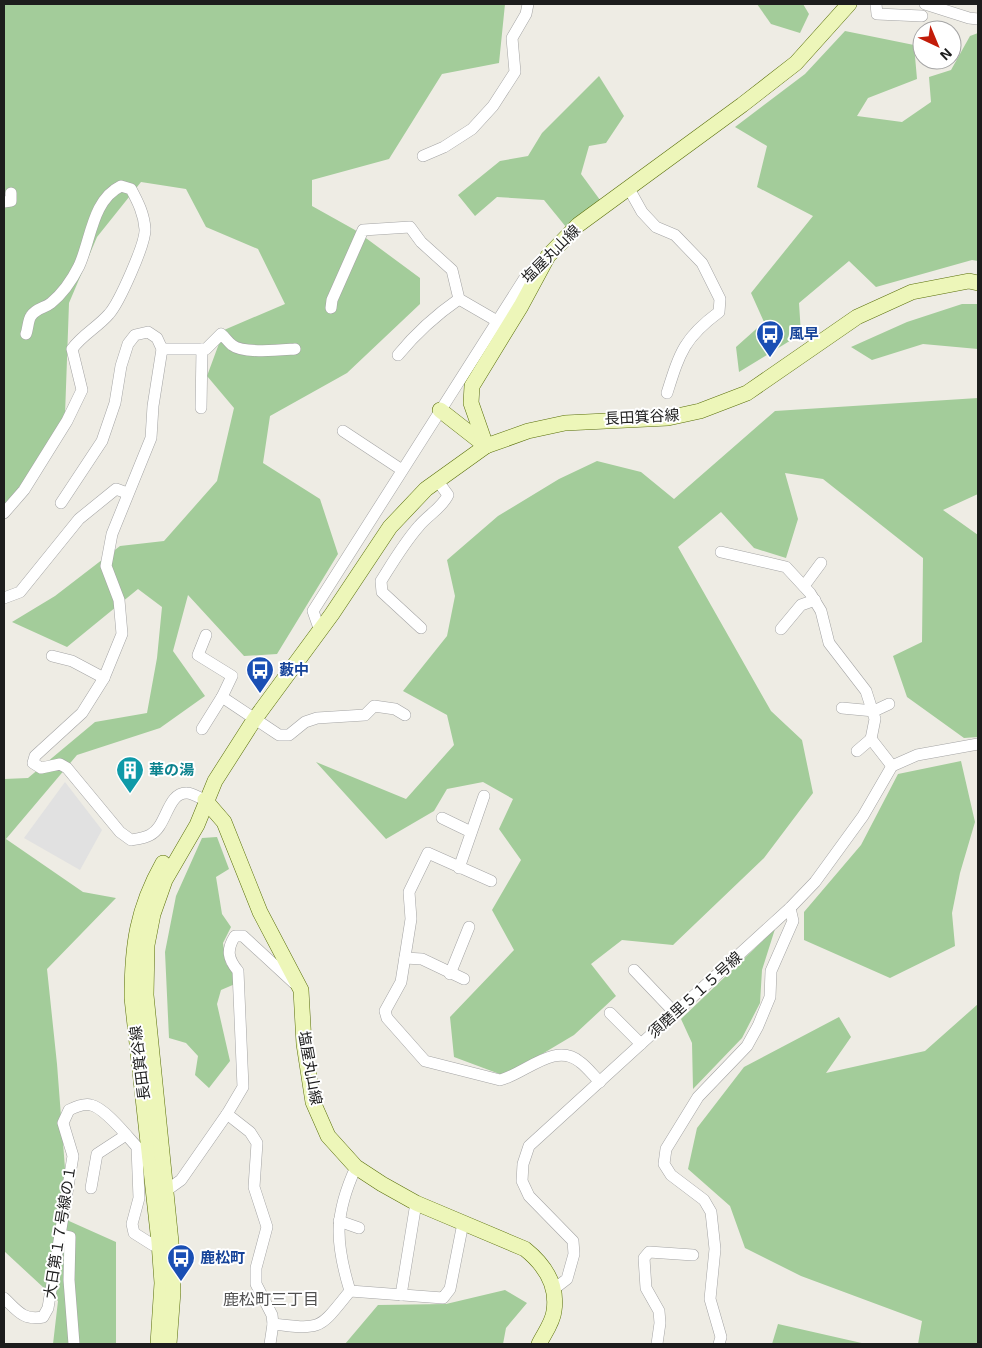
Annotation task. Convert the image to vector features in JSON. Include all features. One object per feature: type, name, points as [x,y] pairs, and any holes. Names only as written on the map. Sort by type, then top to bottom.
[{"type":"street","points":[[423,156],[444,147],[472,129],[492,106],[515,72],[512,38],[526,14],[528,4]]},
{"type":"street","name":"塩屋丸山線","points":[[320,631],[313,611],[526,276],[578,225],[789,70],[849,4]]},
{"type":"street","points":[[876,4],[877,14],[922,16]]},
{"type":"street","points":[[924,4],[978,19]]},
{"type":"street","points":[[4,513],[24,490],[67,421],[82,390],[72,349],[83,336],[109,314],[126,286],[146,231],[142,209],[130,189],[121,186],[111,190],[102,202],[78,266],[62,293],[49,305],[39,308],[31,316],[26,334]]},
{"type":"street","points":[[628,187],[642,212],[656,227],[675,235],[702,263],[720,299],[719,312],[688,339],[675,366],[667,393]]},
{"type":"street","points":[[332,308],[332,300],[363,230],[410,227],[421,242],[452,270],[460,300],[497,321]]},
{"type":"street","points":[[486,446],[471,403],[472,386],[521,306],[548,256]]},
{"type":"street","name":"長田箕谷線","points":[[169,1344],[173,1271],[146,996],[147,945],[158,897],[169,871],[197,825],[205,800],[214,781],[254,720],[320,631],[390,527],[437,480],[486,446],[528,431],[566,423],[668,418],[700,411],[746,393],[857,317],[912,292],[969,281],[978,283]]},
{"type":"street","points":[[398,355],[432,319],[460,300]]},
{"type":"street","points":[[61,503],[102,441],[116,403],[121,366],[128,344],[135,336],[148,332],[157,338],[162,348],[153,406],[151,438],[127,493],[112,534],[106,566],[119,600],[122,634],[104,678],[82,714],[35,756],[33,763],[40,768],[60,764],[67,768],[120,832],[131,840],[151,835],[161,825],[175,798],[181,794],[188,792],[205,800]]},
{"type":"street","points":[[162,348],[206,349],[221,334],[233,346],[242,349],[277,356],[296,349]]},
{"type":"street","points":[[201,408],[202,349]]},
{"type":"street","points":[[440,410],[486,446]]},
{"type":"street","points":[[343,431],[402,470]]},
{"type":"street","points":[[421,628],[382,592],[381,581],[418,526],[433,510],[444,504],[448,495],[437,480]]},
{"type":"street","points":[[4,598],[20,592],[79,519],[116,489],[127,493]]},
{"type":"street","points":[[720,552],[765,564],[790,564],[815,600],[821,611],[829,643],[859,680],[874,711],[874,728],[871,739],[857,751]]},
{"type":"street","points":[[804,586],[821,564]]},
{"type":"street","points":[[781,629],[801,605],[815,600]]},
{"type":"street","points":[[202,729],[222,697],[232,676],[198,656],[206,635]]},
{"type":"street","points":[[52,656],[72,661],[104,678]]},
{"type":"street","points":[[222,697],[278,735],[289,735],[305,722],[317,718],[365,715],[374,706],[395,709],[405,715]]},
{"type":"street","points":[[842,708],[874,711],[889,704]]},
{"type":"street","points":[[871,739],[892,766],[917,755],[978,744]]},
{"type":"street","name":"須磨里５１５号線","points":[[554,1289],[567,1279],[574,1254],[573,1242],[529,1196],[522,1181],[523,1164],[530,1146],[790,908],[815,882],[863,816],[892,766]]},
{"type":"street","points":[[459,868],[484,796]]},
{"type":"street","name":"塩屋丸山線","points":[[205,800],[224,822],[260,912],[301,990],[304,1044],[313,1102],[328,1136],[356,1167],[416,1203],[526,1250],[539,1261],[549,1276],[554,1289]]},
{"type":"street","name":"長田箕谷線","points":[[158,1344],[162,1283],[132,998],[132,959],[136,929],[153,881],[188,819],[205,800]]},
{"type":"street","points":[[442,818],[471,832]]},
{"type":"street","points":[[491,881],[428,853],[410,892],[411,920],[401,982],[385,1011],[387,1018],[425,1061],[500,1080],[510,1078],[554,1056],[567,1055],[580,1061],[600,1082]]},
{"type":"street","points":[[720,1344],[721,1337],[710,1299],[716,1249],[711,1212],[704,1200],[671,1175],[664,1164],[666,1149],[698,1097],[747,1046],[770,997],[771,971],[793,921],[790,908]]},
{"type":"street","points":[[450,974],[469,927]]},
{"type":"street","points":[[166,1190],[181,1180],[228,1114],[243,1087],[238,971],[230,962],[228,946],[235,936],[242,936],[301,990]]},
{"type":"street","points":[[405,958],[422,959],[450,974],[464,978]]},
{"type":"street","points":[[634,970],[675,1013]]},
{"type":"street","points":[[610,1013],[641,1044]]},
{"type":"street","name":"大日第１７号線の１","points":[[4,1298],[22,1315],[32,1320],[43,1317],[48,1308],[73,1156],[63,1123],[69,1110],[91,1104],[102,1110],[126,1135]]},
{"type":"street","points":[[228,1114],[250,1132],[257,1143],[254,1187],[266,1227],[256,1268],[256,1284],[272,1314],[273,1324],[270,1344]]},
{"type":"street","points":[[91,1188],[97,1154],[126,1135],[137,1147],[139,1198],[132,1224],[134,1233],[153,1245],[159,1242]]},
{"type":"street","points":[[350,1291],[341,1260],[338,1239],[339,1222],[348,1184],[356,1167]]},
{"type":"street","points":[[401,1295],[416,1203]]},
{"type":"street","points":[[339,1222],[359,1228]]},
{"type":"street","points":[[350,1291],[443,1298],[450,1289],[463,1223]]},
{"type":"street","points":[[60,1235],[70,1237],[69,1280],[74,1344]]},
{"type":"street","points":[[657,1344],[660,1323],[659,1311],[646,1288],[644,1258],[649,1252],[693,1255]]},
{"type":"street","points":[[539,1344],[554,1313],[554,1289]]},
{"type":"street","points":[[273,1324],[309,1328],[327,1320],[350,1291]]},
{"type":"green space","points":[[4,4],[505,4],[499,63],[442,74],[389,159],[312,180],[312,206],[355,230],[420,278],[420,304],[347,373],[270,416],[263,463],[320,499],[338,554],[277,654],[244,656],[188,595],[173,651],[205,696],[160,728],[77,755],[6,839],[83,892],[116,898],[47,969],[57,1064],[69,1221],[116,1242],[116,1344],[53,1344],[58,1301],[4,1251],[4,779],[28,778],[95,722],[147,713],[157,658],[162,607],[138,589],[67,647],[12,622],[55,596],[120,546],[164,541],[217,481],[234,408],[207,376],[224,330],[285,304],[258,249],[206,227],[186,189],[141,182],[97,237],[69,303],[65,415],[4,513]]},
{"type":"green space","points":[[757,4],[803,4],[809,14],[800,33],[771,24]]},
{"type":"green space","points":[[845,31],[912,45],[912,70],[916,70],[917,79],[868,98],[857,116],[902,122],[931,102],[929,77],[951,70],[962,70],[962,50],[970,36],[978,33],[978,261],[972,260],[876,287],[849,261],[799,303],[801,334],[739,372],[736,347],[764,322],[751,293],[813,216],[757,187],[767,146],[735,127],[805,74]]},
{"type":"green space","points":[[599,76],[624,116],[606,143],[589,146],[581,174],[600,200],[566,227],[544,200],[497,197],[475,216],[458,195],[500,161],[528,156],[542,133]]},
{"type":"green space","points":[[962,304],[978,304],[978,349],[923,344],[872,360],[851,347],[907,322]]},
{"type":"green space","points":[[978,398],[978,494],[943,510],[978,535],[978,737],[964,738],[907,697],[893,656],[922,642],[923,558],[823,479],[785,473],[798,519],[786,558],[754,548],[721,512],[678,547],[771,711],[802,740],[813,793],[764,858],[673,945],[622,940],[591,964],[616,996],[574,1035],[505,1076],[454,1057],[450,1017],[514,950],[492,910],[521,860],[499,829],[513,799],[483,782],[447,789],[434,811],[386,839],[316,762],[406,799],[454,745],[447,715],[403,691],[447,636],[455,596],[447,560],[498,516],[559,479],[597,461],[641,472],[674,499],[775,411]]},
{"type":"green space","points":[[961,761],[975,822],[960,873],[952,913],[955,946],[890,978],[804,940],[804,912],[861,845],[898,774]]},
{"type":"green space","points":[[217,837],[229,869],[216,877],[222,914],[231,927],[223,943],[226,964],[234,971],[235,984],[221,990],[217,1004],[230,1061],[209,1088],[195,1075],[198,1056],[186,1043],[169,1038],[165,952],[176,896],[202,838]]},
{"type":"green space","points":[[775,929],[762,970],[760,1003],[742,1038],[693,1089],[692,1043],[681,1019]]},
{"type":"green space","points":[[978,1004],[978,1344],[918,1344],[922,1321],[801,1276],[745,1248],[730,1206],[688,1169],[697,1128],[744,1067],[839,1017],[851,1037],[826,1073],[925,1051]]},
{"type":"green space","points":[[505,1290],[527,1303],[506,1328],[503,1344],[345,1344],[378,1305],[446,1304]]},
{"type":"green space","points":[[778,1324],[866,1344],[772,1344]]},
{"type":"shaded area","points":[[65,782],[102,830],[80,870],[24,838]]},
{"type":"place","name":"風早","points":[[770,358]]},
{"type":"place","name":"藪中","points":[[260,694]]},
{"type":"place","name":"華の湯","points":[[130,794]]},
{"type":"place","name":"鹿松町","points":[[181,1282]]},
{"type":"district","name":"鹿松町三丁目","points":[[271,1299]]}]
